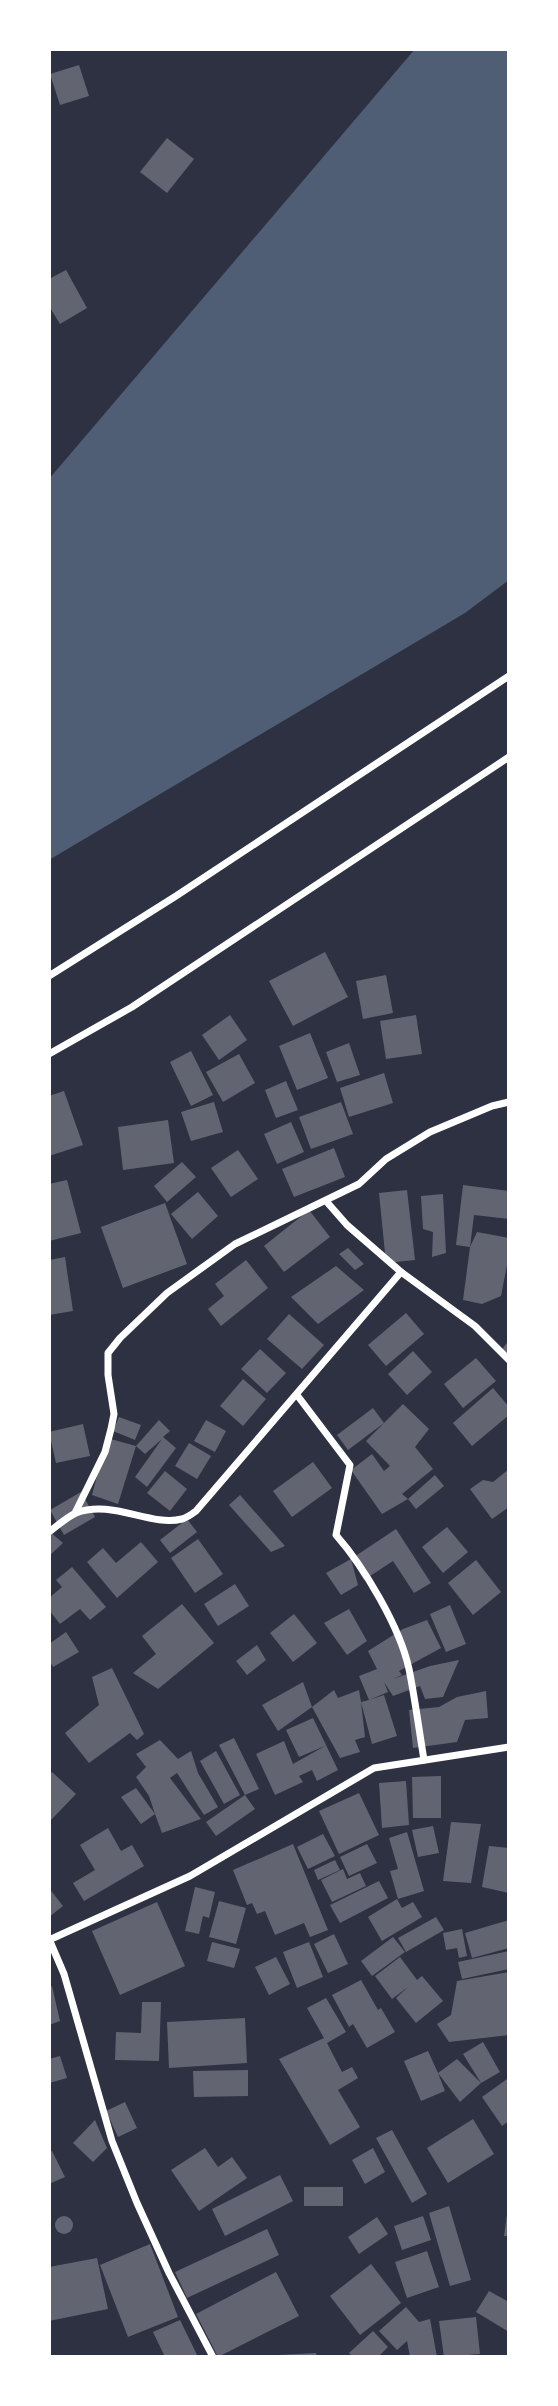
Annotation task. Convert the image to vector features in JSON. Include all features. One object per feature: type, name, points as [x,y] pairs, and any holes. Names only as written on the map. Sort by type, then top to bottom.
[{"type":"street","points":[[49,976],[509,677]]},
{"type":"street","points":[[49,1054],[132,1007],[509,757]]},
{"type":"street","points":[[75,1513],[105,1452],[111,1429],[114,1414],[108,1375],[108,1353],[167,1293],[234,1244],[359,1185],[386,1159],[430,1132],[492,1106],[509,1102]]},
{"type":"street","points":[[326,1201],[347,1225],[401,1272],[475,1326],[509,1360]]},
{"type":"street","points":[[49,1532],[75,1513],[91,1510],[113,1509],[164,1520],[182,1519],[196,1511],[401,1272]]},
{"type":"street","points":[[297,1395],[350,1465],[336,1535],[385,1609],[402,1650],[408,1667],[424,1760]]},
{"type":"street","points":[[213,2357],[136,2203],[112,2141],[64,1974],[49,1940],[190,1876],[374,1768],[509,1747]]},
{"type":"water","points":[[415,49],[509,49],[509,580],[465,613],[49,860],[49,479]]},
{"type":"building","points":[[79,65],[89,96],[60,105],[50,74]]},
{"type":"building","points":[[167,138],[194,159],[167,193],[140,172]]},
{"type":"building","points":[[66,270],[87,308],[60,324],[49,306],[49,279]]},
{"type":"building","points":[[325,952],[348,997],[293,1026],[269,981]]},
{"type":"building","points":[[386,975],[393,1013],[363,1019],[356,981]]},
{"type":"building","points":[[230,1015],[247,1040],[219,1060],[202,1035]]},
{"type":"building","points":[[416,1015],[422,1054],[386,1059],[380,1021]]},
{"type":"building","points":[[310,1033],[328,1078],[297,1090],[279,1046]]},
{"type":"building","points":[[349,1043],[360,1075],[337,1082],[326,1052]]},
{"type":"building","points":[[191,1051],[213,1095],[191,1106],[170,1062]]},
{"type":"building","points":[[239,1054],[255,1083],[223,1102],[206,1072]]},
{"type":"building","points":[[384,1073],[393,1103],[349,1117],[340,1088]]},
{"type":"building","points":[[286,1081],[298,1110],[276,1118],[265,1090]]},
{"type":"building","points":[[64,1091],[83,1145],[49,1156],[49,1096]]},
{"type":"building","points":[[214,1102],[223,1132],[191,1141],[181,1112]]},
{"type":"building","points":[[341,1102],[353,1134],[311,1149],[299,1117]]},
{"type":"building","points":[[168,1120],[174,1163],[123,1170],[118,1127]]},
{"type":"building","points":[[291,1122],[304,1152],[277,1164],[264,1134]]},
{"type":"building","points":[[334,1148],[345,1177],[294,1197],[282,1169]]},
{"type":"building","points":[[238,1150],[258,1179],[231,1197],[211,1168]]},
{"type":"building","points":[[182,1162],[196,1177],[167,1202],[154,1186]]},
{"type":"building","points":[[67,1180],[81,1233],[49,1241],[49,1184]]},
{"type":"building","points":[[463,1185],[509,1191],[509,1219],[474,1215],[470,1247],[456,1245]]},
{"type":"building","points":[[407,1190],[415,1260],[386,1263],[379,1193]]},
{"type":"building","points":[[198,1192],[218,1216],[192,1239],[171,1214]]},
{"type":"building","points":[[443,1194],[446,1253],[432,1257],[433,1232],[423,1229],[421,1196]]},
{"type":"building","points":[[165,1203],[187,1264],[123,1288],[101,1227]]},
{"type":"building","points":[[309,1210],[330,1237],[284,1272],[264,1246]]},
{"type":"building","points":[[477,1232],[509,1238],[509,1255],[501,1296],[482,1304],[463,1300],[470,1247]]},
{"type":"building","points":[[348,1248],[364,1264],[355,1270],[339,1254]]},
{"type":"building","points":[[65,1257],[73,1311],[49,1315],[49,1260]]},
{"type":"building","points":[[246,1260],[268,1288],[221,1326],[208,1309],[224,1296],[215,1284]]},
{"type":"building","points":[[336,1266],[364,1290],[318,1324],[291,1297]]},
{"type":"building","points":[[406,1313],[424,1334],[386,1366],[368,1345]]},
{"type":"building","points":[[289,1314],[324,1345],[302,1369],[267,1339]]},
{"type":"building","points":[[509,1340],[509,1360],[500,1352]]},
{"type":"building","points":[[260,1349],[286,1373],[267,1393],[241,1369]]},
{"type":"building","points":[[413,1351],[432,1372],[407,1395],[388,1374]]},
{"type":"building","points":[[476,1358],[496,1381],[463,1408],[444,1384]]},
{"type":"building","points":[[243,1379],[266,1399],[243,1426],[220,1406]]},
{"type":"building","points":[[493,1388],[509,1407],[509,1415],[472,1446],[453,1423]]},
{"type":"building","points":[[403,1404],[429,1429],[415,1447],[433,1469],[402,1494],[408,1499],[382,1514],[351,1470],[372,1454],[384,1471],[390,1466],[366,1441]]},
{"type":"building","points":[[373,1408],[384,1423],[348,1450],[337,1435]]},
{"type":"building","points":[[119,1417],[141,1425],[135,1440],[113,1431]]},
{"type":"building","points":[[159,1420],[170,1431],[163,1437],[176,1448],[147,1487],[135,1477],[162,1439],[145,1454],[136,1446]]},
{"type":"building","points":[[206,1420],[226,1431],[215,1452],[194,1441]]},
{"type":"building","points":[[83,1424],[90,1456],[56,1463],[49,1432]]},
{"type":"building","points":[[107,1438],[136,1446],[118,1504],[92,1495]]},
{"type":"building","points":[[189,1443],[211,1456],[197,1479],[175,1466]]},
{"type":"building","points":[[313,1462],[332,1488],[292,1517],[273,1491]]},
{"type":"building","points":[[509,1469],[509,1507],[492,1519],[470,1489],[483,1480],[493,1482]]},
{"type":"building","points":[[165,1471],[187,1489],[170,1511],[147,1493]]},
{"type":"building","points":[[435,1475],[444,1486],[416,1509],[408,1499]]},
{"type":"building","points":[[81,1492],[95,1517],[64,1535],[50,1510]]},
{"type":"building","points":[[240,1495],[285,1546],[271,1552],[229,1505]]},
{"type":"building","points":[[187,1519],[197,1532],[170,1553],[160,1540]]},
{"type":"building","points":[[447,1527],[468,1552],[443,1573],[422,1547]]},
{"type":"building","points":[[396,1529],[431,1583],[414,1593],[393,1561],[364,1580],[351,1559]]},
{"type":"building","points":[[49,1531],[63,1543],[49,1556]]},
{"type":"building","points":[[198,1539],[223,1574],[195,1593],[171,1558]]},
{"type":"building","points":[[141,1542],[158,1562],[117,1598],[87,1562],[103,1548],[116,1563]]},
{"type":"building","points":[[351,1559],[358,1585],[341,1595],[326,1573]]},
{"type":"building","points":[[476,1560],[501,1592],[473,1615],[448,1583]]},
{"type":"building","points":[[72,1567],[106,1607],[90,1620],[80,1609],[60,1624],[49,1610],[49,1598],[62,1587],[56,1580]]},
{"type":"building","points":[[235,1584],[249,1606],[218,1626],[204,1604]]},
{"type":"building","points":[[182,1604],[214,1643],[158,1689],[133,1673],[156,1654],[142,1636]]},
{"type":"building","points":[[450,1605],[466,1644],[446,1652],[430,1614]]},
{"type":"building","points":[[349,1609],[367,1641],[347,1655],[324,1623]]},
{"type":"building","points":[[294,1614],[317,1643],[293,1662],[270,1633]]},
{"type":"building","points":[[427,1620],[441,1648],[399,1671],[402,1675],[393,1679],[430,1666],[459,1660],[443,1697],[425,1699],[420,1686],[393,1696],[384,1682],[388,1692],[369,1700],[359,1676],[377,1669],[368,1651],[403,1629]]},
{"type":"building","points":[[66,1632],[79,1652],[53,1667],[49,1660],[49,1644]]},
{"type":"building","points":[[257,1645],[266,1660],[247,1675],[236,1661]]},
{"type":"building","points":[[112,1668],[144,1734],[137,1740],[130,1733],[89,1763],[65,1733],[99,1705],[92,1677]]},
{"type":"building","points":[[303,1682],[312,1707],[278,1731],[262,1705]]},
{"type":"building","points":[[334,1690],[338,1698],[359,1690],[365,1737],[355,1740],[360,1752],[340,1758],[312,1707]]},
{"type":"building","points":[[486,1691],[488,1718],[465,1720],[457,1742],[413,1748],[409,1710],[439,1707],[457,1697]]},
{"type":"building","points":[[384,1695],[397,1736],[372,1744],[361,1702]]},
{"type":"building","points":[[313,1718],[338,1770],[317,1781],[312,1770],[299,1776],[303,1782],[275,1795],[256,1754],[284,1741],[293,1764],[325,1746],[299,1757],[286,1730]]},
{"type":"building","points":[[234,1738],[259,1789],[245,1795],[219,1745]]},
{"type":"building","points":[[160,1740],[178,1759],[191,1751],[198,1773],[218,1807],[204,1815],[177,1773],[170,1778],[201,1819],[162,1833],[149,1796],[136,1777],[146,1767],[136,1754]]},
{"type":"building","points":[[216,1751],[240,1795],[224,1804],[200,1761]]},
{"type":"building","points":[[52,1772],[76,1794],[49,1822],[49,1775]]},
{"type":"building","points":[[441,1776],[441,1818],[413,1818],[412,1777]]},
{"type":"building","points":[[406,1781],[409,1825],[382,1828],[379,1783]]},
{"type":"building","points":[[136,1788],[155,1814],[141,1824],[121,1797]]},
{"type":"building","points":[[359,1793],[379,1835],[339,1854],[319,1811]]},
{"type":"building","points":[[245,1795],[255,1809],[216,1836],[206,1822]]},
{"type":"building","points":[[451,1822],[481,1824],[471,1883],[443,1881]]},
{"type":"building","points":[[433,1826],[439,1853],[418,1857],[412,1830]]},
{"type":"building","points":[[108,1828],[121,1851],[132,1845],[144,1866],[84,1901],[73,1883],[95,1870],[80,1845]]},
{"type":"building","points":[[407,1832],[424,1891],[398,1899],[390,1871],[398,1869],[389,1838]]},
{"type":"building","points":[[323,1834],[335,1856],[308,1869],[297,1847]]},
{"type":"building","points":[[293,1844],[328,1930],[310,1937],[304,1923],[275,1935],[265,1911],[257,1914],[252,1903],[247,1905],[233,1870]]},
{"type":"building","points":[[367,1844],[377,1863],[349,1876],[340,1857]]},
{"type":"building","points":[[489,1846],[509,1848],[509,1893],[482,1887]]},
{"type":"building","points":[[335,1860],[340,1870],[318,1880],[314,1870]]},
{"type":"building","points":[[343,1869],[347,1879],[360,1873],[366,1886],[332,1902],[321,1880]]},
{"type":"building","points":[[379,1881],[388,1898],[340,1923],[330,1905]]},
{"type":"building","points":[[195,1887],[215,1892],[209,1918],[203,1916],[199,1934],[185,1931]]},
{"type":"building","points":[[49,1888],[63,1906],[49,1917]]},
{"type":"building","points":[[397,1899],[402,1908],[413,1902],[422,1917],[382,1941],[368,1917]]},
{"type":"building","points":[[219,1901],[246,1908],[236,1944],[209,1937]]},
{"type":"building","points":[[157,1902],[185,1966],[120,1995],[92,1931]]},
{"type":"building","points":[[436,1917],[444,1930],[406,1952],[398,1938]]},
{"type":"building","points":[[509,1920],[509,1948],[472,1958],[465,1933]]},
{"type":"building","points":[[462,1929],[467,1956],[459,1958],[457,1948],[446,1950],[443,1933]]},
{"type":"building","points":[[334,1934],[348,1964],[328,1973],[314,1944]]},
{"type":"building","points":[[393,1937],[405,1952],[372,1976],[361,1961]]},
{"type":"building","points":[[212,1942],[240,1949],[234,1968],[207,1961]]},
{"type":"building","points":[[309,1942],[323,1977],[297,1988],[283,1952]]},
{"type":"building","points":[[509,1951],[509,1969],[462,1979],[458,1962]]},
{"type":"building","points":[[276,1957],[290,1984],[269,1995],[255,1967]]},
{"type":"building","points":[[400,1957],[417,1980],[422,1976],[443,2001],[416,2023],[396,1998],[408,1987],[392,1999],[375,1976]]},
{"type":"building","points":[[509,1972],[509,2035],[449,2042],[437,2024],[451,2015],[457,1981]]},
{"type":"building","points":[[361,1980],[378,2010],[381,2008],[395,2032],[367,2048],[353,2024],[349,2027],[332,1995]]},
{"type":"building","points":[[52,1986],[60,2021],[49,2025],[49,1988]]},
{"type":"building","points":[[326,1998],[346,2032],[327,2043],[342,2072],[352,2067],[358,2078],[338,2090],[360,2127],[330,2145],[279,2059],[324,2038],[307,2008]]},
{"type":"building","points":[[142,2002],[161,2002],[159,2061],[115,2060],[116,2032],[141,2033]]},
{"type":"building","points":[[245,2018],[247,2063],[169,2068],[167,2022]]},
{"type":"building","points":[[483,2042],[500,2072],[481,2083],[463,2054]]},
{"type":"building","points":[[428,2051],[445,2091],[421,2101],[404,2061]]},
{"type":"building","points":[[60,2056],[67,2078],[49,2083],[49,2059]]},
{"type":"building","points":[[457,2059],[481,2083],[460,2102],[438,2073]]},
{"type":"building","points":[[248,2070],[248,2096],[194,2097],[193,2071]]},
{"type":"building","points":[[507,2079],[509,2121],[502,2126],[482,2097]]},
{"type":"building","points":[[125,2102],[137,2128],[118,2137],[106,2111]]},
{"type":"building","points":[[473,2119],[494,2154],[448,2183],[427,2148]]},
{"type":"building","points":[[95,2120],[107,2148],[93,2162],[73,2143]]},
{"type":"building","points":[[392,2130],[427,2194],[412,2203],[376,2138]]},
{"type":"building","points":[[205,2148],[218,2167],[232,2157],[247,2178],[199,2211],[171,2170]]},
{"type":"building","points":[[373,2148],[385,2172],[365,2184],[352,2160]]},
{"type":"building","points":[[52,2151],[65,2177],[49,2184],[49,2152]]},
{"type":"building","points":[[280,2175],[293,2201],[225,2236],[212,2209]]},
{"type":"building","points":[[304,2187],[343,2187],[343,2206],[304,2206]]},
{"type":"building","points":[[449,2206],[471,2280],[450,2286],[429,2213]]},
{"type":"building","points":[[507,2214],[509,2236],[504,2236]]},
{"type":"building","points":[[64,2216],[70,2219],[73,2225],[70,2231],[64,2234],[58,2231],[55,2225],[58,2219]]},
{"type":"building","points":[[423,2216],[431,2240],[402,2250],[394,2226]]},
{"type":"building","points":[[377,2217],[388,2234],[359,2254],[348,2237]]},
{"type":"building","points":[[267,2229],[279,2255],[187,2298],[175,2272]]},
{"type":"building","points":[[150,2244],[178,2317],[128,2337],[100,2265]]},
{"type":"building","points":[[427,2251],[439,2287],[407,2298],[395,2262]]},
{"type":"building","points":[[97,2258],[108,2309],[49,2321],[49,2267]]},
{"type":"building","points":[[371,2264],[401,2303],[360,2335],[330,2296]]},
{"type":"building","points":[[276,2272],[299,2316],[218,2357],[196,2314]]},
{"type":"building","points":[[489,2291],[509,2302],[509,2332],[476,2312]]},
{"type":"building","points":[[406,2307],[419,2322],[430,2319],[437,2357],[410,2357],[407,2341],[397,2350],[379,2331]]},
{"type":"building","points":[[476,2317],[480,2354],[444,2357],[439,2321]]},
{"type":"building","points":[[180,2320],[198,2357],[165,2357],[153,2332]]},
{"type":"building","points":[[373,2331],[388,2347],[378,2357],[353,2357],[349,2353]]},
{"type":"building","points":[[316,2353],[317,2357],[278,2357],[278,2355]]}]
